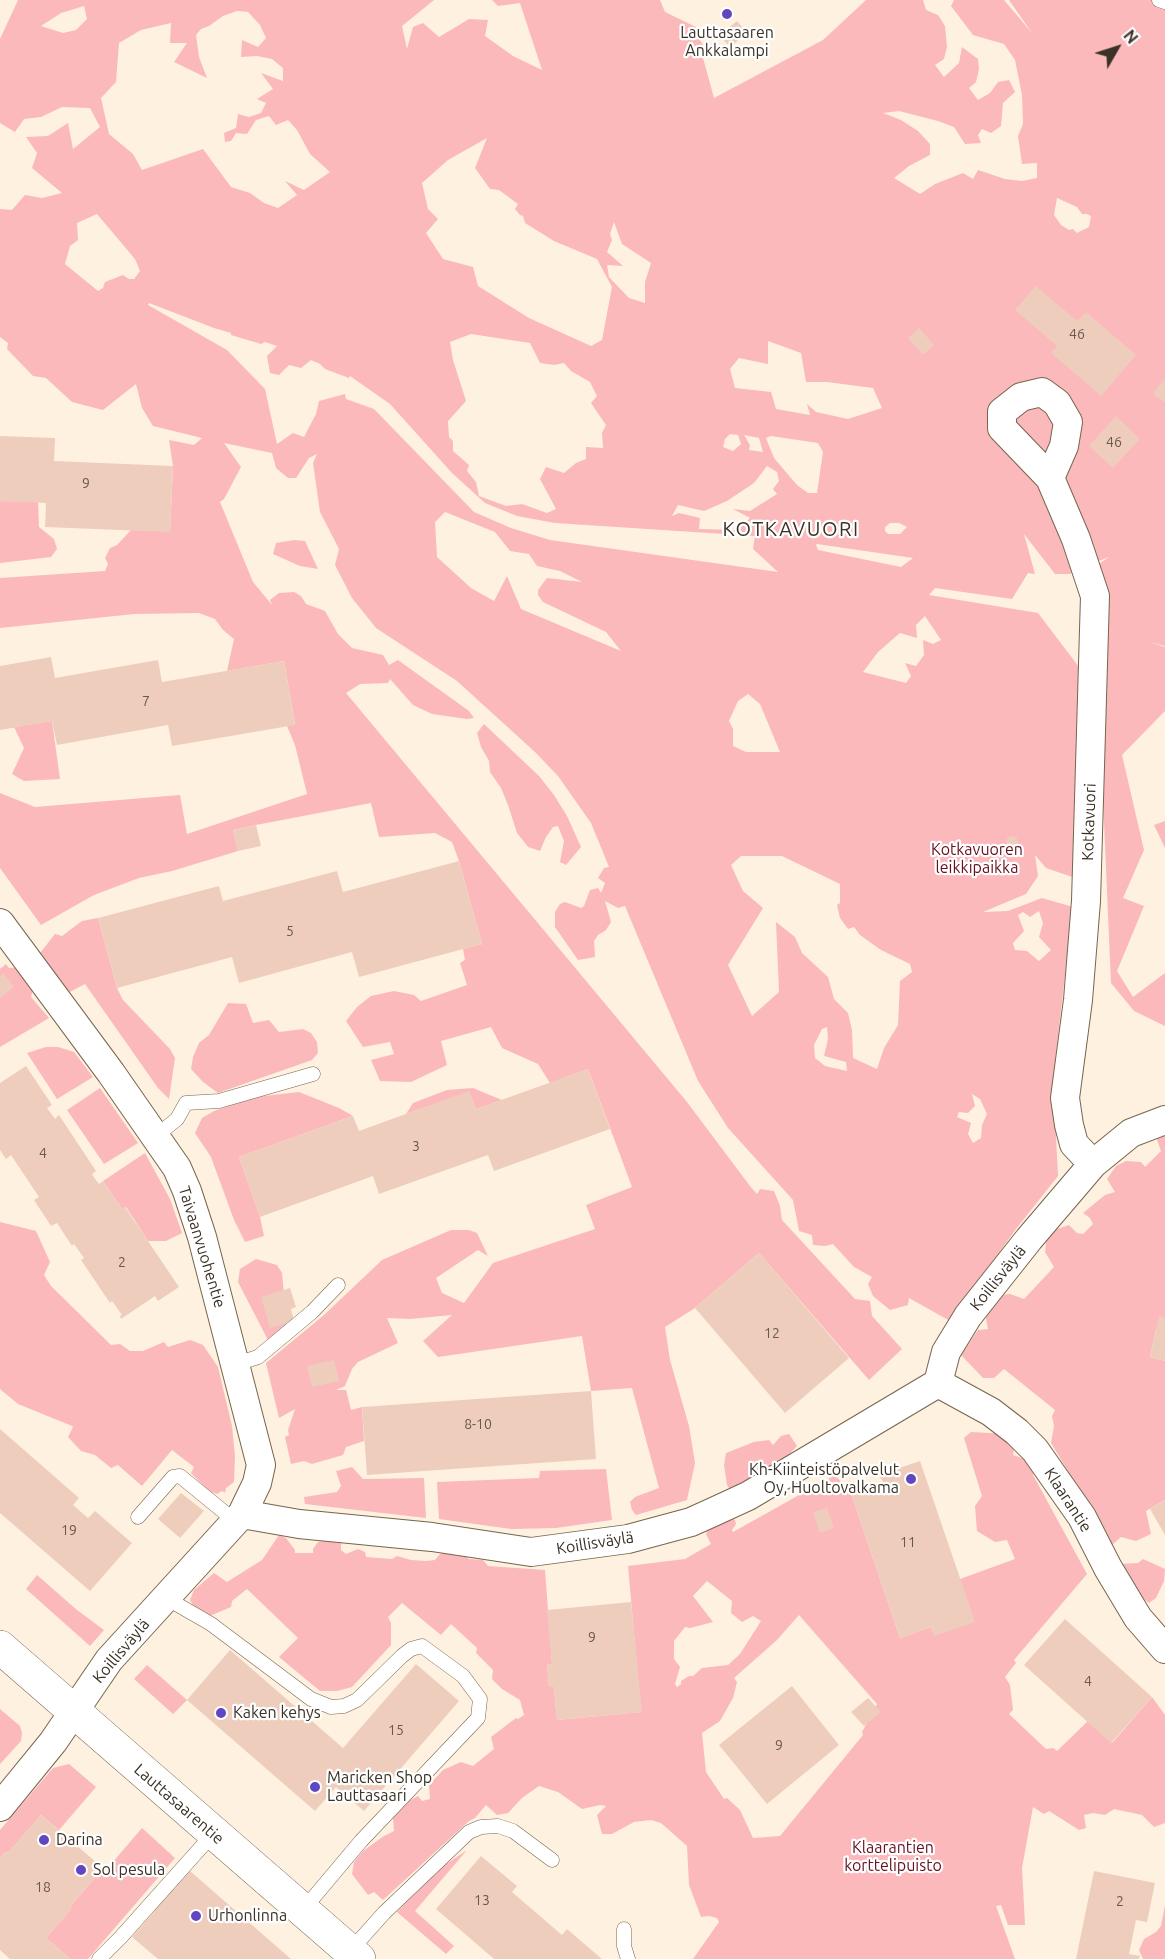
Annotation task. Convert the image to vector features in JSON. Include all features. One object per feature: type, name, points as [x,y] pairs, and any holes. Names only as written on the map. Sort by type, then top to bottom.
[{"type":"main road","name":"Lauttasaarentie","points":[[0,1647],[354,1956]]},
{"type":"street","name":"Kotkavuori","points":[[1050,478],[1076,538],[1095,596],[1086,901],[1078,1000],[1065,1098],[1074,1144],[1093,1164]]},
{"type":"street","name":"Taivaanvuohentie","points":[[0,923],[156,1136],[177,1168],[187,1191],[202,1237],[261,1465],[256,1483],[238,1517]]},
{"type":"street","name":"Koillisväylä","points":[[0,1807],[53,1742],[109,1660],[238,1517],[432,1537],[531,1552],[628,1539],[691,1522],[748,1496],[938,1383],[946,1352],[968,1316],[1093,1164],[1131,1133],[1165,1120]]},
{"type":"street","name":"Klaarantie","points":[[938,1383],[991,1412],[1017,1432],[1035,1450],[1082,1516],[1108,1568],[1138,1618],[1165,1649]]},
{"type":"lane","points":[[1160,0],[1165,2]]},
{"type":"lane","points":[[156,1136],[177,1119],[186,1103],[219,1101],[313,1074]]},
{"type":"lane","points":[[236,1364],[258,1357],[312,1312],[338,1285]]},
{"type":"lane","points":[[138,1517],[173,1477],[180,1476],[238,1517]]},
{"type":"lane","points":[[166,1599],[211,1624],[311,1699],[331,1707],[344,1706],[357,1700],[402,1656],[411,1649],[422,1647],[463,1676],[480,1699],[478,1718],[361,1841],[303,1910]]},
{"type":"lane","points":[[354,1956],[384,1913],[469,1832],[481,1827],[506,1828],[552,1860]]},
{"type":"lane","points":[[99,1959],[213,1834]]},
{"type":"lane","points":[[624,1929],[624,1946],[628,1959]]},
{"type":"green space","name":"Kotkavuoren leikkipaikka","points":[[18,0],[434,0],[402,26],[407,49],[413,27],[423,23],[439,37],[469,19],[488,20],[485,36],[513,56],[542,70],[520,3],[498,6],[492,0],[660,0],[665,12],[696,27],[704,47],[702,54],[714,98],[823,40],[866,0],[923,0],[926,10],[938,15],[945,26],[947,47],[944,59],[935,65],[944,77],[959,63],[962,47],[978,59],[979,69],[976,82],[969,88],[978,100],[990,93],[998,82],[1009,80],[1015,92],[1003,103],[1001,126],[991,133],[982,129],[978,135],[981,143],[965,144],[954,127],[938,121],[899,111],[883,113],[901,120],[918,131],[930,144],[930,155],[909,166],[894,178],[920,194],[935,184],[963,173],[973,179],[978,170],[1005,179],[1022,181],[1037,178],[1037,163],[1022,164],[1018,136],[1023,124],[1022,95],[1015,60],[1004,44],[973,35],[951,6],[954,0],[1004,0],[1032,33],[1009,0],[1165,0],[1165,646],[1149,642],[1165,647],[1165,711],[1122,755],[1144,850],[1123,898],[1144,906],[1117,971],[1133,997],[1165,973],[1165,1026],[1134,1011],[1111,983],[1093,568],[1109,557],[1070,574],[1055,574],[1024,534],[1035,574],[1028,573],[1012,599],[935,588],[929,595],[1038,613],[1082,671],[1075,878],[1046,868],[1035,855],[1038,876],[1026,894],[983,912],[1008,911],[1042,898],[1073,907],[1053,1078],[1058,1176],[1016,1229],[950,1321],[909,1298],[908,1305],[890,1310],[873,1296],[868,1284],[872,1277],[854,1267],[833,1244],[813,1245],[812,1235],[799,1231],[793,1200],[728,1128],[698,1081],[625,906],[618,908],[605,901],[611,922],[594,941],[595,957],[578,960],[555,927],[555,912],[560,904],[565,902],[581,908],[590,890],[598,888],[601,893],[605,883],[598,878],[604,868],[609,867],[591,823],[558,776],[535,752],[457,681],[376,628],[352,598],[335,565],[339,549],[320,512],[313,463],[317,454],[309,458],[296,478],[288,478],[276,468],[272,453],[224,443],[241,467],[224,499],[220,502],[253,582],[272,605],[270,600],[279,593],[294,592],[301,596],[306,604],[325,611],[338,634],[352,648],[383,655],[389,665],[398,660],[469,711],[474,718],[432,714],[413,705],[390,679],[388,683],[360,684],[346,693],[687,1102],[750,1186],[757,1194],[760,1189],[774,1191],[782,1220],[855,1299],[870,1301],[872,1316],[902,1349],[869,1380],[759,1253],[695,1308],[665,1327],[670,1360],[689,1426],[695,1463],[687,1500],[636,1515],[632,1510],[630,1502],[635,1497],[659,1488],[632,1388],[591,1391],[582,1336],[438,1357],[423,1341],[452,1315],[410,1319],[387,1318],[398,1343],[358,1362],[352,1369],[345,1386],[336,1390],[346,1390],[351,1410],[362,1407],[364,1441],[346,1447],[343,1455],[312,1464],[304,1461],[291,1464],[285,1437],[289,1435],[288,1430],[295,1409],[279,1418],[266,1363],[324,1315],[382,1260],[451,1230],[469,1230],[477,1233],[488,1256],[478,1250],[436,1278],[442,1293],[464,1303],[493,1263],[595,1229],[586,1205],[632,1187],[588,1069],[550,1083],[538,1064],[502,1048],[491,1027],[441,1041],[447,1065],[411,1082],[380,1081],[371,1060],[394,1054],[390,1042],[363,1047],[346,1021],[357,1007],[371,996],[394,991],[414,995],[421,1001],[467,985],[460,963],[465,960],[463,949],[482,944],[452,842],[435,833],[379,837],[371,803],[256,825],[233,830],[238,851],[172,871],[139,878],[94,895],[41,925],[0,868],[0,793],[35,807],[180,795],[187,834],[307,794],[295,745],[287,726],[295,724],[284,661],[227,671],[234,639],[215,619],[199,613],[134,614],[0,628],[0,578],[105,571],[108,564],[105,558],[110,548],[117,545],[131,530],[170,531],[173,466],[169,440],[194,445],[202,438],[153,426],[142,408],[136,384],[103,410],[72,402],[46,378],[33,376],[7,349],[8,343],[0,337],[0,209],[12,210],[25,195],[42,198],[62,193],[32,168],[37,153],[26,137],[48,136],[68,123],[73,149],[100,127],[90,108],[62,107],[41,117],[24,119],[15,132],[0,123],[0,39]],"holes":[[[84,6],[87,19],[76,30],[63,33],[41,26],[61,13]],[[237,11],[248,12],[260,25],[266,38],[258,47],[242,40],[241,57],[257,56],[272,59],[283,68],[283,81],[261,73],[273,89],[257,99],[266,103],[261,113],[249,117],[238,114],[236,128],[224,133],[225,142],[231,141],[236,133],[247,134],[256,120],[269,116],[276,125],[288,120],[297,130],[310,154],[330,172],[304,190],[285,181],[297,195],[278,208],[264,203],[250,193],[231,187],[203,149],[142,170],[133,154],[109,134],[101,98],[116,82],[119,43],[141,30],[171,23],[170,43],[187,43],[174,62],[207,78],[199,57],[196,35],[201,29],[223,16]],[[487,138],[475,168],[490,189],[499,190],[518,204],[515,209],[523,216],[525,223],[554,241],[597,259],[612,287],[602,340],[591,346],[529,318],[478,286],[473,267],[443,259],[426,233],[438,219],[428,209],[422,183],[448,160]],[[1057,198],[1077,207],[1082,214],[1091,216],[1089,227],[1077,233],[1073,229],[1069,230],[1061,225],[1054,215]],[[97,214],[135,259],[140,271],[134,279],[123,275],[105,282],[103,288],[98,291],[65,264],[70,246],[78,240],[77,223]],[[614,222],[622,244],[651,263],[645,282],[645,303],[629,298],[609,277],[607,265],[623,266],[607,252],[612,240],[610,234]],[[149,303],[231,333],[231,335],[277,346],[267,356],[270,373],[279,375],[289,365],[301,368],[311,360],[325,369],[349,378],[350,376],[390,404],[452,473],[485,503],[517,516],[555,523],[755,536],[753,549],[778,572],[550,540],[511,528],[474,512],[374,409],[346,399],[345,394],[319,401],[316,414],[304,437],[293,433],[277,444],[265,389],[227,350],[148,305]],[[471,334],[530,343],[540,363],[554,365],[564,363],[571,371],[590,382],[597,396],[591,403],[606,425],[602,433],[603,448],[586,447],[586,459],[576,463],[564,473],[546,467],[540,479],[556,509],[547,513],[522,504],[506,506],[479,496],[476,482],[467,471],[469,465],[453,451],[448,421],[466,401],[453,360],[450,342]],[[768,341],[801,353],[806,382],[827,382],[873,388],[882,408],[848,419],[816,412],[807,404],[810,415],[776,409],[771,392],[735,388],[730,369],[739,358],[768,364]],[[730,434],[738,435],[741,444],[733,451],[723,447],[725,439]],[[744,435],[759,438],[763,452],[749,450],[750,445]],[[771,436],[818,443],[823,452],[817,493],[808,493],[797,485],[774,458],[766,438]],[[767,466],[777,472],[779,481],[773,489],[777,494],[750,511],[733,509],[750,518],[738,530],[699,529],[700,518],[679,513],[672,516],[678,505],[704,511],[727,501],[754,483]],[[445,512],[495,532],[510,551],[529,554],[537,566],[560,571],[582,582],[547,578],[538,590],[538,595],[543,602],[606,632],[621,651],[521,609],[507,576],[494,601],[471,588],[437,557],[435,522]],[[890,523],[899,523],[907,527],[900,534],[888,534],[885,527]],[[817,544],[913,558],[901,567],[818,550]],[[925,616],[941,640],[933,644],[923,640],[924,655],[916,666],[905,663],[911,676],[906,683],[863,672],[878,652],[900,633],[917,638],[916,625]],[[748,694],[760,704],[780,752],[746,752],[733,746],[733,729],[729,721],[738,701]],[[741,856],[782,856],[840,884],[840,903],[837,905],[840,918],[848,929],[854,927],[860,935],[881,950],[910,964],[912,972],[900,981],[898,1025],[884,1048],[877,1069],[853,1058],[852,1030],[848,1013],[834,999],[828,977],[802,953],[795,937],[776,922],[779,992],[752,1016],[728,965],[763,908],[743,891],[731,865]],[[1039,911],[1043,923],[1039,937],[1051,950],[1039,961],[1027,951],[1015,950],[1013,943],[1024,931],[1018,915],[1023,912],[1030,917]],[[827,1027],[828,1039],[824,1056],[846,1062],[847,1071],[825,1066],[815,1058],[814,1045],[822,1029]],[[972,1094],[980,1099],[987,1114],[982,1125],[981,1138],[973,1143],[968,1134],[971,1123],[957,1117],[959,1112],[968,1113],[975,1106]]]},
{"type":"green space","points":[[0,501],[38,502],[39,527],[54,539],[57,549],[51,557],[0,563]]},
{"type":"green space","points":[[305,541],[318,569],[300,566],[273,554],[276,543]]},
{"type":"green space","points":[[52,721],[60,779],[24,781],[12,774],[24,748],[14,727]]},
{"type":"green space","points":[[484,724],[539,776],[567,816],[581,847],[566,865],[560,862],[564,841],[558,826],[553,827],[540,851],[528,847],[517,833],[501,788],[490,772],[489,761],[481,747],[477,733]]},
{"type":"green space","points":[[1165,821],[1165,848],[1154,825]]},
{"type":"green space","points":[[98,918],[117,988],[123,1000],[170,1049],[175,1058],[169,1099],[158,1088],[85,984],[66,994],[40,953],[55,934],[62,936],[82,921]]},
{"type":"green space","points":[[6,964],[9,968],[23,967],[33,990],[31,997],[49,1018],[0,1047],[0,969]]},
{"type":"green space","points":[[228,1003],[246,1004],[253,1023],[269,1020],[279,1032],[303,1029],[311,1033],[317,1042],[318,1053],[312,1060],[218,1093],[191,1069],[199,1043],[209,1035]]},
{"type":"green space","points":[[46,1047],[58,1047],[74,1052],[93,1077],[57,1099],[27,1053]]},
{"type":"green space","points":[[100,1088],[138,1143],[104,1164],[67,1110]]},
{"type":"green space","points":[[473,1088],[502,1100],[476,1109],[469,1092],[406,1114],[413,1103],[447,1090]]},
{"type":"green space","points":[[299,1092],[353,1116],[239,1157],[260,1217],[264,1236],[245,1242],[234,1220],[211,1157],[195,1133],[202,1118],[214,1111],[255,1097]]},
{"type":"green space","points":[[1165,1117],[1165,1327],[1156,1329],[1150,1357],[1165,1361],[1165,1500],[1146,1511],[1151,1534],[1136,1541],[1121,1537],[1112,1545],[1051,1443],[1054,1426],[1052,1416],[1055,1410],[1004,1369],[994,1378],[983,1378],[961,1355],[978,1330],[988,1329],[985,1314],[995,1305],[1001,1295],[1010,1294],[1024,1299],[1054,1267],[1045,1252],[1047,1235],[1069,1225],[1077,1233],[1083,1234],[1093,1224],[1090,1218],[1083,1213],[1105,1195],[1115,1192],[1107,1179],[1116,1166],[1126,1161],[1141,1162],[1145,1167],[1161,1151],[1155,1134]]},
{"type":"green space","points":[[145,1153],[170,1199],[182,1233],[166,1241],[148,1241],[126,1207],[122,1209],[103,1181]]},
{"type":"green space","points":[[0,1222],[36,1231],[50,1262],[44,1275],[51,1286],[111,1345],[120,1344],[130,1351],[143,1351],[164,1342],[168,1347],[190,1340],[203,1345],[218,1367],[232,1426],[235,1456],[234,1482],[226,1488],[225,1493],[222,1491],[217,1494],[209,1491],[191,1473],[194,1467],[172,1450],[142,1486],[118,1465],[111,1468],[95,1455],[81,1451],[68,1437],[72,1426],[18,1404],[0,1389]]},
{"type":"green space","points":[[256,1259],[277,1265],[282,1273],[287,1329],[269,1342],[238,1282],[240,1269]]},
{"type":"green space","name":"Klaarantien korttelipuisto","points":[[971,1432],[1006,1434],[1015,1442],[1013,1455],[1034,1462],[1033,1475],[1087,1574],[1014,1660],[1016,1663],[1005,1677],[1010,1685],[1013,1710],[1009,1714],[1046,1749],[1053,1748],[1057,1751],[1088,1721],[1112,1743],[1152,1697],[1165,1715],[1165,1823],[1154,1827],[1142,1815],[1114,1809],[1105,1815],[1093,1813],[1084,1815],[1086,1828],[1079,1830],[1049,1811],[1044,1814],[1033,1807],[1022,1868],[1025,1925],[1008,1925],[1001,1905],[996,1906],[1015,1959],[693,1959],[719,1922],[717,1918],[701,1917],[689,1885],[687,1846],[661,1823],[651,1820],[634,1822],[612,1834],[602,1834],[597,1815],[606,1806],[582,1809],[558,1792],[539,1786],[522,1798],[508,1813],[497,1815],[486,1805],[475,1818],[383,1900],[374,1892],[368,1895],[352,1874],[354,1862],[363,1851],[394,1831],[393,1818],[396,1808],[418,1796],[422,1801],[430,1799],[429,1785],[443,1770],[461,1762],[473,1766],[494,1749],[491,1737],[516,1718],[524,1715],[520,1700],[502,1689],[492,1679],[493,1670],[476,1653],[477,1648],[451,1624],[441,1635],[402,1603],[388,1617],[391,1623],[391,1645],[352,1687],[337,1691],[320,1691],[279,1657],[298,1638],[247,1589],[232,1601],[231,1607],[212,1615],[204,1615],[194,1607],[190,1600],[194,1590],[214,1573],[227,1582],[262,1560],[279,1535],[286,1538],[295,1553],[313,1553],[318,1542],[333,1539],[341,1542],[341,1550],[346,1554],[358,1549],[365,1552],[366,1557],[392,1559],[397,1556],[426,1561],[435,1560],[440,1554],[458,1550],[469,1559],[483,1560],[488,1566],[545,1570],[552,1664],[547,1665],[549,1687],[554,1687],[557,1720],[641,1712],[628,1566],[685,1559],[711,1544],[706,1534],[708,1528],[728,1515],[735,1520],[733,1532],[835,1475],[851,1493],[900,1638],[931,1627],[934,1635],[960,1579],[1015,1559],[1007,1540],[995,1542],[977,1531],[975,1506],[982,1496],[964,1438]],"holes":[[[707,1581],[732,1601],[731,1613],[742,1622],[753,1616],[761,1621],[740,1654],[728,1665],[702,1668],[693,1676],[681,1681],[677,1687],[675,1684],[680,1667],[674,1659],[674,1641],[685,1627],[690,1628],[713,1622],[693,1596]],[[799,1615],[877,1704],[862,1732],[863,1735],[780,1836],[753,1838],[740,1810],[727,1798],[724,1799],[706,1772],[702,1733],[720,1721],[733,1698],[737,1682],[734,1678],[777,1640]]]},
{"type":"green space","points":[[789,1434],[797,1446],[782,1462],[735,1497],[727,1485],[724,1465],[726,1453],[754,1442],[769,1440],[773,1445],[781,1436]]},
{"type":"green space","points":[[352,1467],[363,1479],[424,1478],[426,1518],[305,1504],[304,1497],[337,1492],[341,1486],[336,1471]]},
{"type":"green space","points":[[606,1469],[612,1520],[556,1528],[511,1529],[439,1519],[437,1482],[539,1478],[540,1471]]},
{"type":"green space","points":[[1143,1559],[1165,1569],[1164,1581],[1156,1598],[1149,1603],[1128,1588],[1118,1564],[1138,1563]]},
{"type":"green space","points":[[37,1575],[104,1630],[90,1646],[26,1589]]},
{"type":"green space","points":[[147,1665],[187,1700],[173,1714],[134,1679]]},
{"type":"green space","points":[[0,1709],[20,1726],[22,1733],[21,1741],[0,1764]]},
{"type":"green space","points":[[69,1764],[96,1787],[59,1830],[41,1815],[8,1853],[6,1852],[0,1858],[0,1830],[53,1768]]},
{"type":"green space","points":[[142,1828],[175,1858],[88,1959],[70,1959],[46,1938],[103,1868],[106,1870]]},
{"type":"green space","points":[[467,1850],[415,1911],[454,1946],[446,1954],[397,1912],[436,1871]]},
{"type":"green space","points":[[1165,1905],[1165,1959],[1143,1959],[1139,1950],[1144,1939],[1161,1926]]},
{"type":"building","points":[[737,21],[747,33],[730,47],[719,35]]},
{"type":"building","points":[[1036,286],[1077,321],[1086,312],[1136,355],[1101,396],[1051,353],[1057,346],[1015,310]]},
{"type":"building","points":[[919,328],[934,345],[923,355],[908,338]]},
{"type":"building","points":[[1165,380],[1165,403],[1153,394]]},
{"type":"building","points":[[1116,416],[1140,439],[1113,468],[1089,446]]},
{"type":"building","points":[[0,436],[55,438],[54,461],[173,466],[170,532],[45,527],[46,503],[0,501]]},
{"type":"building","points":[[51,657],[55,678],[158,660],[162,682],[284,661],[295,725],[172,746],[168,725],[57,745],[52,721],[0,730],[0,666]]},
{"type":"building","points":[[256,825],[261,846],[238,851],[233,830]]},
{"type":"building","points":[[1014,836],[1017,837],[1017,847],[1010,848],[1007,847],[1006,840],[1007,837]]},
{"type":"building","points":[[459,861],[482,944],[359,977],[352,952],[239,983],[232,957],[117,988],[98,918],[219,886],[223,901],[337,871],[343,892]]},
{"type":"building","points":[[3,973],[14,987],[0,998],[0,976]]},
{"type":"building","points":[[26,1066],[52,1105],[47,1108],[55,1119],[59,1115],[96,1171],[92,1174],[95,1179],[99,1184],[103,1181],[122,1209],[125,1207],[179,1287],[158,1301],[155,1296],[121,1319],[122,1315],[112,1301],[110,1303],[81,1260],[84,1258],[74,1244],[72,1246],[57,1223],[51,1226],[34,1200],[39,1197],[11,1155],[6,1159],[0,1150],[0,1083]]},
{"type":"building","points":[[588,1069],[610,1129],[494,1171],[488,1155],[379,1194],[373,1176],[260,1217],[239,1157],[353,1116],[359,1131],[469,1091],[476,1109]]},
{"type":"building","points":[[759,1253],[849,1358],[785,1413],[695,1308]]},
{"type":"building","points":[[290,1288],[296,1307],[291,1309],[294,1321],[270,1328],[261,1297]]},
{"type":"building","points":[[1159,1316],[1165,1318],[1165,1361],[1150,1357]]},
{"type":"building","points":[[334,1360],[339,1381],[312,1387],[307,1366]]},
{"type":"building","points":[[591,1391],[596,1459],[367,1475],[362,1407]]},
{"type":"building","points":[[0,1429],[79,1498],[73,1505],[88,1518],[95,1511],[132,1543],[90,1591],[0,1513]]},
{"type":"building","points":[[920,1461],[975,1622],[934,1636],[931,1627],[900,1638],[851,1493],[883,1482],[879,1475]]},
{"type":"building","points":[[181,1493],[204,1511],[180,1538],[158,1519]]},
{"type":"building","points":[[1165,1500],[1165,1535],[1150,1509]]},
{"type":"building","points":[[827,1508],[834,1528],[820,1533],[813,1512]]},
{"type":"building","points":[[631,1602],[642,1712],[557,1720],[554,1687],[549,1687],[547,1665],[552,1664],[547,1610]]},
{"type":"building","points":[[1065,1619],[1152,1697],[1111,1743],[1024,1665]]},
{"type":"building","points":[[230,1650],[343,1748],[416,1664],[459,1701],[364,1811],[336,1787],[315,1811],[187,1700]]},
{"type":"building","points":[[792,1686],[839,1745],[767,1804],[719,1745]]},
{"type":"building","points":[[868,1698],[881,1712],[864,1726],[851,1712]]},
{"type":"building","points":[[41,1815],[103,1868],[46,1938],[70,1959],[10,1959],[0,1950],[0,1858],[6,1852],[8,1853]]},
{"type":"building","points":[[481,1856],[517,1886],[512,1892],[562,1935],[567,1929],[602,1959],[494,1959],[436,1909]]},
{"type":"building","name":"Urhonlinna","points":[[190,1871],[291,1959],[158,1959],[132,1937],[155,1911],[152,1907],[166,1891],[169,1894]]},
{"type":"building","points":[[1094,1871],[1155,1883],[1147,1922],[1136,1920],[1129,1954],[1140,1956],[1139,1959],[1076,1959]]},
{"type":"place","name":"Lauttasaaren Ankkalampi","points":[[727,14]]},
{"type":"place","name":"Kh-Kiinteistöpalvelut Oy, Huoltovalkama","points":[[911,1479]]},
{"type":"place","name":"Kaken kehys","points":[[221,1713]]},
{"type":"place","name":"Maricken Shop Lauttasaari","points":[[315,1787]]},
{"type":"place","name":"Darina","points":[[44,1840]]},
{"type":"place","name":"Sol pesula","points":[[81,1870]]},
{"type":"place","name":"Urhonlinna","points":[[196,1916]]},
{"type":"district","name":"KOTKAVUORI","points":[[791,529]]}]
